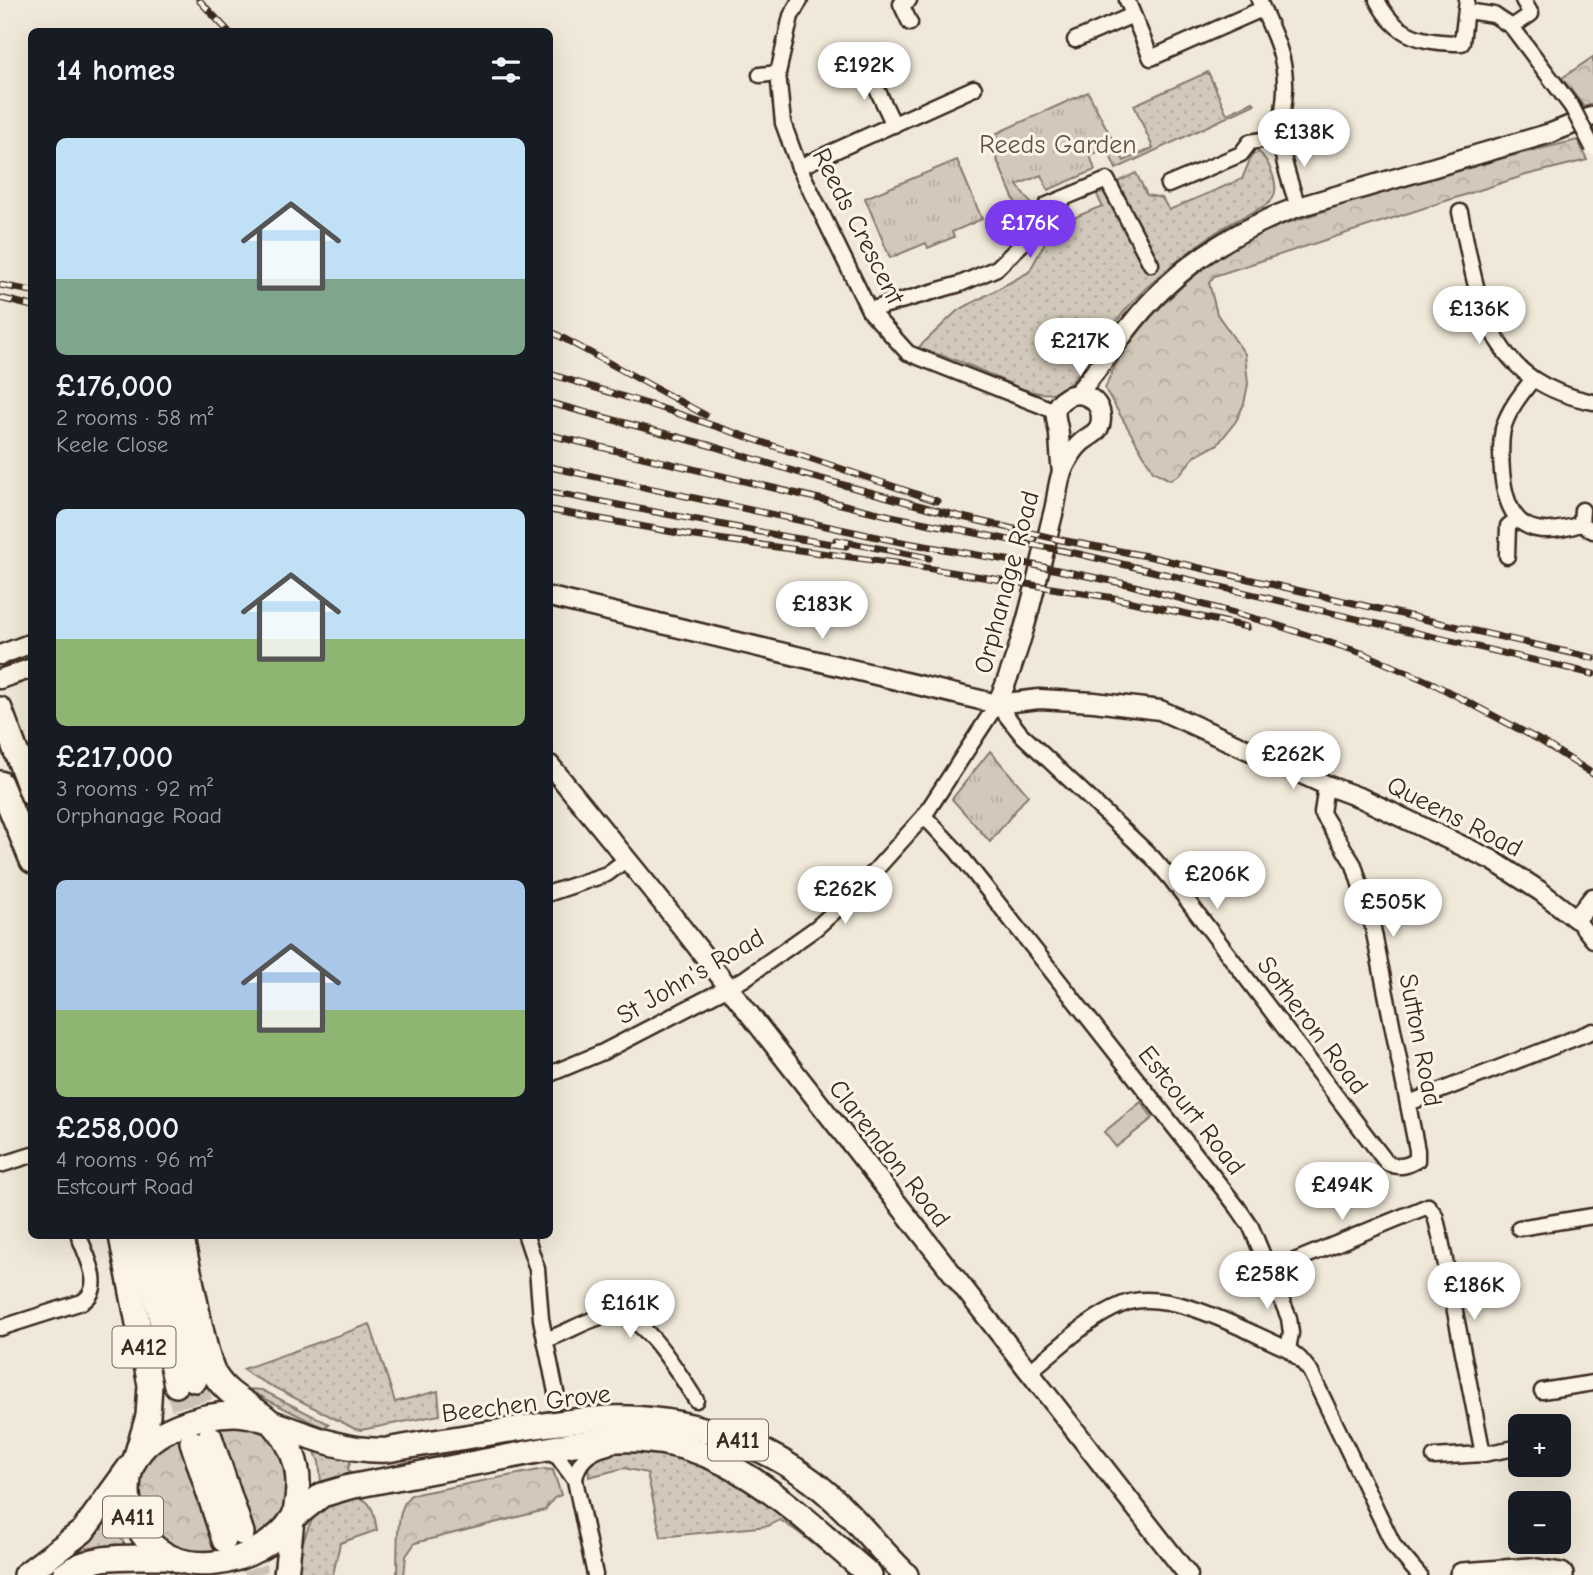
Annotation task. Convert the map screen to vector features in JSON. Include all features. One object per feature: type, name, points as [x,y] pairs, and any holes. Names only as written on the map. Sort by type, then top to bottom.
[{"type":"main road","points":[[0,709],[28,783]]},
{"type":"main road","points":[[0,783],[28,851]]},
{"type":"main road","name":"A412","points":[[122,1239],[150,1385],[148,1416],[134,1461]]},
{"type":"main road","name":"A412","points":[[143,1239],[185,1383],[161,1239]]},
{"type":"main road","name":"A412","points":[[182,1239],[213,1373],[232,1394],[272,1423]]},
{"type":"main road","name":"A411","points":[[25,1575],[83,1531],[145,1448],[168,1431],[202,1418],[236,1414],[251,1415],[272,1423]]},
{"type":"main road","name":"Beechen Grove","points":[[272,1423],[332,1444],[368,1451],[535,1426],[609,1418],[662,1422],[703,1429],[753,1446],[812,1480],[836,1500],[906,1575]]},
{"type":"main road","points":[[272,1423],[290,1446],[299,1470],[286,1575]]},
{"type":"main road","points":[[202,1440],[233,1536]]},
{"type":"main road","name":"Beechen Grove","points":[[293,1518],[310,1502],[333,1490],[542,1449],[602,1440],[651,1441],[700,1452],[729,1464],[782,1501],[870,1575]]},
{"type":"main road","name":"A411","points":[[134,1461],[128,1485],[131,1510],[147,1540],[169,1558]]},
{"type":"main road","name":"A411","points":[[64,1575],[81,1563],[105,1559],[169,1558],[193,1564],[234,1559],[270,1541],[293,1518]]},
{"type":"main road","points":[[169,1558],[190,1575]]},
{"type":"main road","points":[[1462,1575],[1531,1570],[1562,1575]]},
{"type":"street","name":"Reeds Crescent","points":[[800,0],[791,16],[778,73],[783,123],[799,167],[869,310],[908,353],[1055,411]]},
{"type":"street","points":[[909,0],[901,4],[910,23]]},
{"type":"street","points":[[1127,0],[1151,58],[1261,4],[1283,63],[1283,159],[1298,207]]},
{"type":"street","points":[[1377,0],[1383,12],[1413,38],[1436,43],[1462,43],[1467,5],[1493,15],[1512,27],[1572,107],[1593,148]]},
{"type":"street","points":[[1512,27],[1531,14],[1523,0]]},
{"type":"street","points":[[1075,40],[1133,15]]},
{"type":"street","points":[[865,64],[894,125]]},
{"type":"street","points":[[761,75],[778,73]]},
{"type":"street","points":[[799,167],[974,88]]},
{"type":"street","name":"Orphanage Road","points":[[1062,472],[1055,411],[1060,402],[1077,394],[1104,363],[1134,320],[1186,269],[1229,238],[1298,207],[1551,133],[1593,116]]},
{"type":"street","points":[[1168,184],[1241,154],[1250,142],[1281,137]]},
{"type":"street","points":[[869,310],[960,284],[997,268],[1027,239],[1047,205],[1107,180],[1150,264]]},
{"type":"street","points":[[1460,212],[1479,299],[1491,333],[1507,354],[1533,379],[1561,393],[1593,402]]},
{"type":"street","name":"Orphanage Road","points":[[997,704],[1031,599],[1062,472],[1083,440],[1099,429],[1100,410],[1095,401],[1104,363]]},
{"type":"street","points":[[1533,379],[1508,416],[1500,449],[1504,490],[1510,510],[1530,528],[1543,531],[1557,531],[1585,522]]},
{"type":"street","points":[[1077,394],[1095,401]]},
{"type":"street","points":[[1059,432],[1074,441],[1083,440]]},
{"type":"street","points":[[1507,556],[1508,526],[1517,519]]},
{"type":"street","points":[[553,598],[997,704]]},
{"type":"street","points":[[0,655],[28,644]]},
{"type":"street","points":[[0,680],[28,670]]},
{"type":"street","name":"Queens Road","points":[[997,704],[1039,699],[1160,710],[1326,785],[1361,798],[1492,860],[1540,891],[1576,919],[1593,940]]},
{"type":"street","name":"St John's Road","points":[[553,1073],[603,1052],[744,979],[816,928],[855,893],[924,816],[997,704]]},
{"type":"street","name":"Sotheron Road","points":[[997,704],[1021,734],[1153,858],[1171,879],[1387,1163],[1399,1168],[1410,1164],[1417,1160],[1417,1150]]},
{"type":"street","name":"Clarendon Road","points":[[553,769],[627,859],[1188,1575]]},
{"type":"street","name":"Sutton Road","points":[[1326,785],[1322,813],[1354,865],[1372,923],[1417,1150]]},
{"type":"street","name":"Estcourt Road","points":[[924,816],[956,850],[1251,1227],[1289,1318],[1288,1349]]},
{"type":"street","points":[[553,893],[607,874],[627,859]]},
{"type":"street","points":[[1576,919],[1593,898]]},
{"type":"street","points":[[1409,1103],[1593,1031]]},
{"type":"street","points":[[0,1165],[28,1156]]},
{"type":"street","points":[[1270,1271],[1428,1206],[1435,1215],[1441,1240],[1483,1454]]},
{"type":"street","points":[[1519,1228],[1593,1216]]},
{"type":"street","points":[[0,1328],[86,1299],[94,1289],[94,1283],[80,1239]]},
{"type":"street","points":[[527,1239],[537,1269],[545,1340],[558,1402]]},
{"type":"street","points":[[1030,1371],[1097,1318],[1122,1304],[1150,1299],[1189,1308],[1288,1349],[1310,1371],[1394,1546],[1419,1575]]},
{"type":"street","points":[[545,1340],[610,1314],[628,1316],[656,1343],[696,1400]]},
{"type":"street","points":[[1542,1391],[1593,1384]]},
{"type":"street","points":[[595,1575],[575,1480],[578,1464],[603,1448],[651,1441]]},
{"type":"street","points":[[542,1449],[558,1457],[575,1480]]},
{"type":"street","points":[[1434,1457],[1508,1449]]},
{"type":"green space","points":[[1593,57],[1593,103],[1584,107],[1562,78]]},
{"type":"green space","points":[[1208,72],[1227,114],[1253,102],[1255,104],[1116,169],[1107,148],[1116,145],[1124,161],[1153,148],[1134,105]]},
{"type":"green space","name":"Reeds Garden","points":[[1088,92],[1115,145],[1090,155],[1095,170],[1048,190],[1041,175],[1017,185],[1037,211],[1030,222],[1020,214],[994,153],[997,133]]},
{"type":"green space","points":[[1578,140],[1587,160],[1526,175],[1214,276],[1209,283],[1217,314],[1245,354],[1248,384],[1244,404],[1236,421],[1218,444],[1194,457],[1179,475],[1170,480],[1153,471],[1105,389],[1128,345],[1185,283],[1228,250],[1274,227],[1414,182]]},
{"type":"green space","points":[[1259,152],[1274,178],[1275,191],[1271,200],[1205,240],[1144,290],[1120,317],[1073,380],[1059,391],[1037,393],[1025,390],[962,362],[918,348],[957,311],[1029,272],[1054,226],[1102,206],[1096,192],[1136,173],[1147,195],[1162,198],[1169,210],[1242,179],[1252,155]]},
{"type":"green space","points":[[957,160],[982,219],[952,232],[954,237],[928,248],[926,243],[890,258],[865,198]]},
{"type":"green space","points":[[990,751],[1028,795],[990,842],[952,799]]},
{"type":"green space","points":[[1141,1102],[1153,1118],[1116,1147],[1104,1132]]},
{"type":"green space","points":[[370,1324],[395,1402],[438,1391],[440,1415],[355,1429],[243,1369]]},
{"type":"green space","points":[[246,1389],[262,1390],[329,1424],[323,1428]]},
{"type":"green space","points":[[215,1423],[257,1429],[280,1446],[292,1489],[282,1517],[255,1541]]},
{"type":"green space","points":[[178,1434],[217,1554],[199,1555],[168,1547],[146,1525],[137,1497],[145,1463],[154,1451]]},
{"type":"green space","points":[[312,1444],[351,1459],[348,1469],[351,1473],[321,1482],[319,1462]]},
{"type":"green space","points":[[630,1450],[684,1457],[744,1482],[859,1575],[847,1575],[847,1571],[780,1520],[768,1526],[661,1537],[647,1473],[624,1468],[589,1477],[588,1464],[592,1460],[608,1453]]},
{"type":"green space","points":[[544,1469],[553,1470],[561,1495],[554,1498],[545,1510],[415,1543],[406,1556],[404,1575],[397,1575],[399,1520],[411,1495]]},
{"type":"green space","points":[[357,1497],[370,1506],[377,1530],[340,1543],[333,1575],[295,1575],[303,1541],[314,1516],[327,1506]]},
{"type":"green space","points":[[111,1511],[125,1545],[85,1552],[67,1561],[51,1575],[41,1575]]},
{"type":"tunnel","points":[[195,1380],[210,1435]]},
{"type":"tunnel","points":[[176,1385],[192,1439]]},
{"type":"tunnel","points":[[243,1536],[257,1575]]},
{"type":"railway","points":[[199,0],[225,28]]},
{"type":"railway","points":[[0,285],[28,290]]},
{"type":"railway","points":[[0,298],[28,305]]},
{"type":"railway","points":[[553,333],[705,415]]},
{"type":"railway","points":[[553,375],[667,410],[937,501]]},
{"type":"railway","points":[[553,404],[958,516],[1061,540],[1152,557],[1593,658]]},
{"type":"railway","points":[[553,436],[891,516],[1079,554],[1593,674]]},
{"type":"railway","points":[[553,468],[896,541],[1131,585],[1267,622],[1362,653],[1434,684],[1541,741],[1593,774]]},
{"type":"railway","points":[[553,493],[846,546]]},
{"type":"railway","points":[[553,511],[695,536],[895,563],[1114,598],[1247,627]]},
{"type":"railway","points":[[836,540],[929,558]]}]
